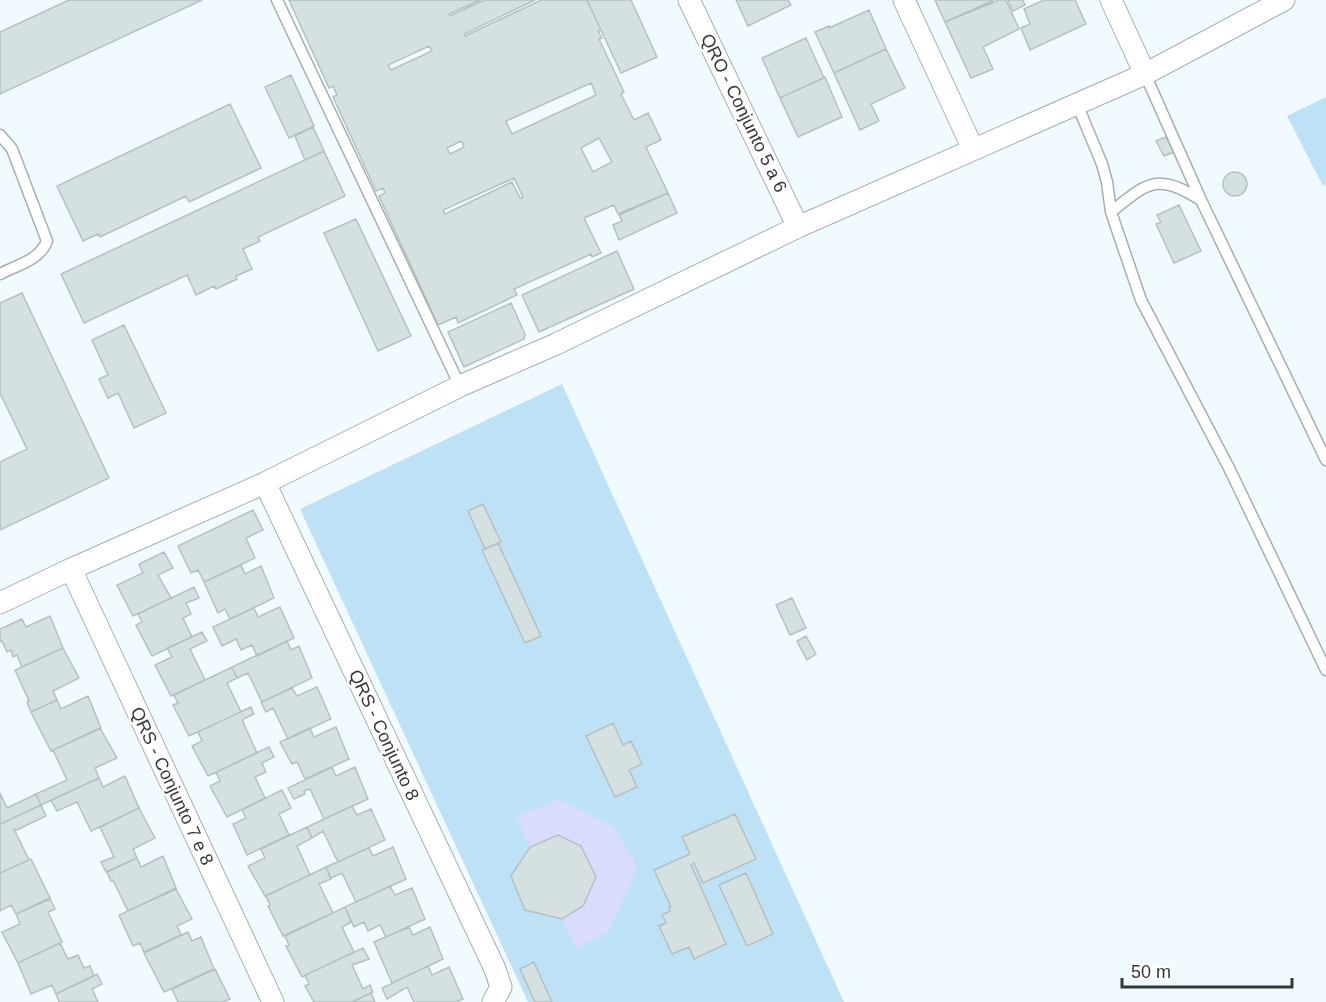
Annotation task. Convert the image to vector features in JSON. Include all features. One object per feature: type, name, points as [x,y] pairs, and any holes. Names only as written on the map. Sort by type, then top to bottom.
[{"type":"street","name":"QRO - Conjunto 5 a 6","points":[[689,0],[798,227]]},
{"type":"street","points":[[904,0],[973,149]]},
{"type":"street","points":[[1111,0],[1145,74]]},
{"type":"street","points":[[0,603],[265,483],[460,386],[556,345],[798,227],[1145,74],[1284,0]]},
{"type":"street","name":"QRS - Conjunto 8","points":[[265,483],[495,969],[497,995]]},
{"type":"street","name":"QRS - Conjunto 7 e 8","points":[[71,569],[273,1002]]},
{"type":"lane","points":[[277,0],[460,386]]},
{"type":"lane","points":[[1145,74],[1201,200],[1326,460]]},
{"type":"lane","points":[[1077,104],[1102,164],[1111,212],[1141,300],[1229,468],[1326,670]]},
{"type":"lane","points":[[0,135],[12,149],[47,241],[44,250],[38,256],[0,274]]},
{"type":"lane","points":[[1111,212],[1145,186],[1160,183],[1178,186],[1201,200]]},
{"type":"shaded area","points":[[1326,97],[1326,184],[1323,186],[1287,116]]},
{"type":"shaded area","points":[[562,384],[844,1002],[528,1002],[300,509]]},
{"type":"shaded area","points":[[559,799],[613,826],[638,867],[608,932],[577,948],[562,919],[583,906],[596,877],[581,846],[558,836],[530,847],[516,817]]},
{"type":"building","points":[[69,0],[202,0],[0,94],[0,32]]},
{"type":"building","points":[[289,0],[480,0],[449,14],[450,16],[484,0],[535,0],[464,34],[465,36],[541,0],[587,0],[601,30],[598,31],[602,38],[599,39],[624,92],[621,94],[634,120],[648,113],[661,140],[646,147],[668,193],[618,214],[614,205],[584,218],[601,253],[592,257],[591,254],[514,289],[517,295],[458,323],[456,317],[438,325],[379,196],[385,193],[383,188],[376,191],[333,97],[337,95],[333,86],[329,88]],"holes":[[[429,46],[432,51],[391,70],[388,65]],[[591,83],[596,95],[512,134],[506,121]],[[599,138],[612,162],[593,172],[581,148]],[[459,142],[462,142],[464,147],[450,154],[447,148]],[[514,178],[523,197],[520,198],[512,182],[445,214],[443,210]]]},
{"type":"building","points":[[587,0],[631,0],[657,57],[621,73]]},
{"type":"building","points":[[736,0],[788,0],[791,5],[748,26]]},
{"type":"building","points":[[935,0],[994,0],[945,22]]},
{"type":"building","points":[[999,0],[1006,0],[1019,29],[983,47],[993,69],[971,78],[945,22]]},
{"type":"building","points":[[1008,0],[1023,0],[1025,5],[1013,11]]},
{"type":"building","points":[[1044,0],[1075,0],[1086,24],[1030,50],[1021,28],[1030,24],[1024,9]]},
{"type":"building","points":[[869,10],[886,49],[834,73],[815,32]]},
{"type":"building","points":[[806,38],[824,78],[780,98],[762,58]]},
{"type":"building","points":[[886,49],[905,88],[871,104],[879,121],[860,130],[834,73]]},
{"type":"building","points":[[291,75],[314,126],[289,138],[265,87]]},
{"type":"building","points":[[825,77],[842,117],[798,137],[780,98]]},
{"type":"building","points":[[230,104],[261,168],[189,202],[186,196],[100,237],[98,234],[83,241],[57,186]]},
{"type":"building","points":[[313,127],[324,151],[305,160],[295,136]]},
{"type":"building","points":[[1166,137],[1174,152],[1164,156],[1156,141]]},
{"type":"building","points":[[324,151],[345,196],[258,237],[260,241],[243,249],[252,269],[216,289],[214,286],[196,295],[187,275],[84,323],[61,274]]},
{"type":"building","points":[[1235,172],[1244,175],[1247,184],[1244,193],[1235,196],[1226,193],[1223,184],[1226,175]]},
{"type":"building","points":[[668,193],[677,213],[619,240],[613,225],[622,221],[619,215]]},
{"type":"building","points":[[1179,205],[1201,251],[1174,263],[1156,224],[1161,222],[1157,215]]},
{"type":"building","points":[[356,219],[411,336],[378,351],[324,233]]},
{"type":"building","points":[[617,251],[634,289],[539,332],[522,295]]},
{"type":"building","points":[[22,293],[109,478],[0,530],[0,462],[27,449],[0,393],[0,303]]},
{"type":"building","points":[[511,303],[525,334],[524,339],[464,367],[448,332]]},
{"type":"building","points":[[124,325],[166,413],[134,428],[118,393],[108,398],[99,379],[108,375],[92,340]]},
{"type":"building","points":[[483,504],[501,542],[485,549],[468,511]]},
{"type":"building","points":[[253,510],[263,530],[246,538],[255,558],[204,582],[198,570],[191,573],[178,546]]},
{"type":"building","points":[[498,543],[541,636],[525,643],[482,550]]},
{"type":"building","points":[[164,552],[173,568],[158,575],[171,598],[133,616],[117,585],[143,573],[139,564]]},
{"type":"building","points":[[241,565],[245,574],[261,566],[274,598],[230,619],[225,609],[218,613],[204,582]]},
{"type":"building","points":[[194,587],[199,598],[186,603],[191,614],[183,618],[192,637],[152,656],[136,625],[142,622],[138,614]]},
{"type":"building","points":[[792,598],[806,628],[790,635],[776,605]]},
{"type":"building","points":[[280,607],[294,638],[257,656],[252,645],[241,650],[236,639],[222,646],[213,627],[254,608],[258,617]]},
{"type":"building","points":[[50,616],[63,648],[22,667],[17,655],[13,657],[11,650],[7,652],[2,641],[0,642],[0,629],[22,619],[26,627]]},
{"type":"building","points":[[202,632],[207,641],[190,649],[205,680],[171,696],[155,665],[172,657],[167,648]]},
{"type":"building","points":[[806,636],[816,654],[807,660],[797,641]]},
{"type":"building","points":[[287,641],[291,650],[299,646],[312,678],[262,702],[248,673],[237,678],[232,667]]},
{"type":"building","points":[[63,648],[79,678],[53,691],[57,700],[31,712],[27,702],[29,701],[15,670]]},
{"type":"building","points":[[232,667],[237,678],[227,683],[241,712],[189,736],[173,705],[178,703],[174,695]]},
{"type":"building","points":[[317,687],[331,719],[288,739],[273,708],[266,712],[261,702],[292,688],[297,696]]},
{"type":"building","points":[[88,696],[101,728],[51,751],[31,712],[57,700],[61,709]]},
{"type":"building","points":[[251,707],[254,714],[243,719],[243,722],[257,753],[208,776],[192,746],[202,741],[198,732]]},
{"type":"building","points":[[613,723],[623,745],[631,741],[642,764],[629,770],[637,787],[615,797],[586,736]]},
{"type":"building","points":[[336,727],[349,759],[305,779],[297,762],[292,764],[280,742],[310,728],[314,737]]},
{"type":"building","points":[[100,728],[117,758],[95,768],[99,778],[41,805],[36,794],[67,780],[53,750]]},
{"type":"building","points":[[269,747],[274,757],[262,763],[266,772],[255,777],[265,798],[227,817],[210,786],[220,781],[216,772]]},
{"type":"building","points":[[332,767],[336,776],[355,767],[368,799],[324,819],[310,789],[294,799],[288,788]]},
{"type":"building","points":[[125,776],[139,808],[91,831],[77,802],[57,811],[51,800],[99,778],[103,787]]},
{"type":"building","points":[[282,790],[291,808],[279,814],[289,835],[247,855],[233,824],[246,818],[242,810]]},
{"type":"building","points":[[0,793],[7,808],[36,794],[41,805],[0,824]]},
{"type":"building","points":[[41,805],[46,816],[17,830],[14,829],[29,860],[0,873],[0,824]]},
{"type":"building","points":[[352,806],[357,815],[371,809],[385,840],[338,862],[323,831],[312,838],[307,827]]},
{"type":"building","points":[[139,808],[155,838],[133,849],[137,858],[106,872],[101,862],[114,857],[100,827]]},
{"type":"building","points":[[735,814],[756,859],[703,883],[694,863],[691,865],[726,944],[694,959],[689,947],[672,954],[659,926],[666,923],[662,915],[670,911],[669,907],[671,907],[654,870],[690,854],[682,837]]},
{"type":"building","points":[[307,827],[312,838],[297,846],[310,875],[265,896],[248,866],[265,858],[261,849]]},
{"type":"building","points":[[558,835],[581,846],[596,877],[583,906],[562,919],[525,910],[511,876],[530,847]]},
{"type":"building","points":[[393,847],[406,879],[356,902],[342,873],[331,878],[326,867],[369,848],[373,856]]},
{"type":"building","points":[[163,856],[176,888],[128,911],[107,872],[137,858],[141,867]]},
{"type":"building","points":[[31,859],[50,898],[16,914],[11,905],[0,911],[0,873]]},
{"type":"building","points":[[326,867],[331,879],[319,884],[333,913],[283,936],[268,906],[270,905],[266,896]]},
{"type":"building","points":[[746,873],[773,934],[747,946],[719,885]]},
{"type":"building","points":[[390,886],[395,895],[412,888],[425,919],[386,937],[380,925],[368,931],[364,922],[354,927],[345,907]]},
{"type":"building","points":[[176,889],[192,919],[177,926],[181,935],[144,952],[140,943],[133,946],[119,915]]},
{"type":"building","points":[[50,899],[55,909],[48,912],[62,942],[18,963],[2,932],[20,924],[16,914]]},
{"type":"building","points":[[345,907],[351,922],[342,927],[354,952],[302,977],[286,946],[289,945],[285,936]]},
{"type":"building","points":[[409,927],[413,935],[430,927],[443,959],[392,983],[374,942]]},
{"type":"building","points":[[188,932],[192,941],[201,937],[214,969],[164,992],[144,953]]},
{"type":"building","points":[[60,943],[68,959],[78,955],[84,968],[90,966],[94,976],[56,994],[52,985],[31,994],[18,963]]},
{"type":"building","points":[[363,948],[369,959],[352,965],[363,989],[370,985],[373,992],[352,1002],[314,1002],[305,986],[309,984],[305,975]]},
{"type":"building","points":[[534,962],[552,1002],[535,1002],[520,969]]},
{"type":"building","points":[[428,966],[432,975],[449,967],[463,999],[456,1002],[414,1002],[407,987],[387,999],[382,988]]},
{"type":"building","points":[[215,969],[230,999],[223,1002],[178,1002],[172,989]]},
{"type":"building","points":[[97,974],[102,984],[92,989],[98,1002],[59,1002],[56,994]]},
{"type":"building","points":[[371,993],[375,1002],[352,1002]]}]
